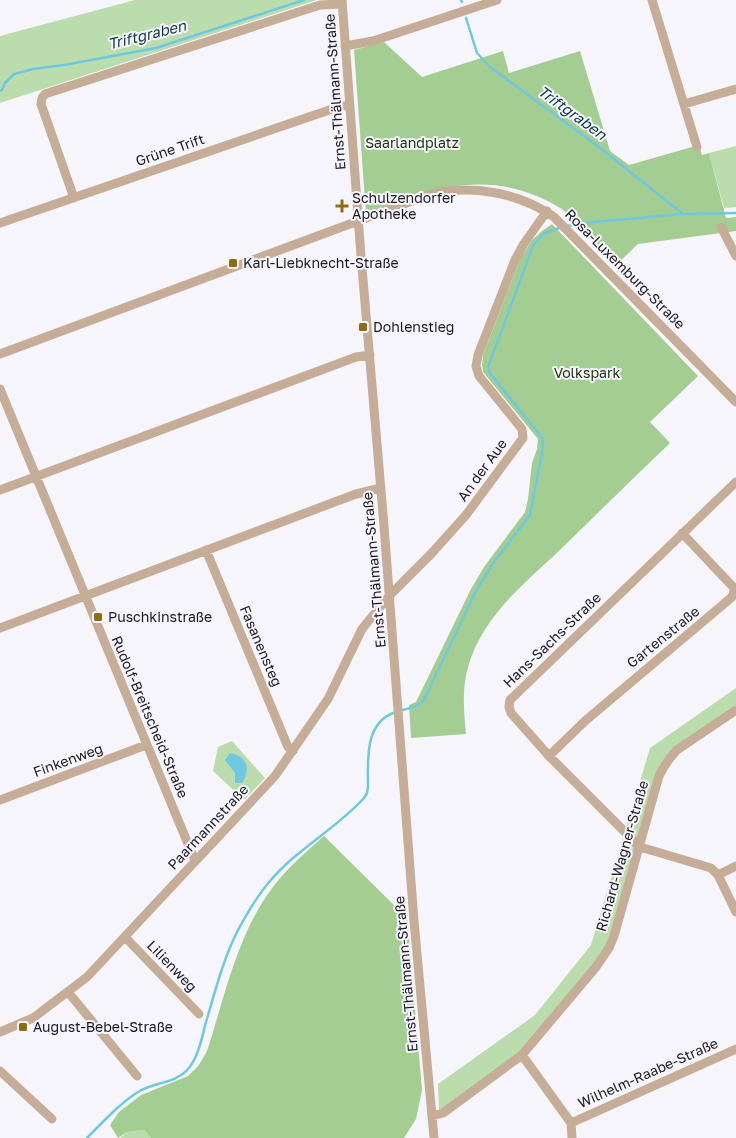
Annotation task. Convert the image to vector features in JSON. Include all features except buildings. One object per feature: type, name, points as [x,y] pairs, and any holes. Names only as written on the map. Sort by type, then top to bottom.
[{"type":"street","points":[[345,46],[373,41],[496,0]]},
{"type":"street","points":[[652,0],[697,147]]},
{"type":"street","points":[[74,198],[41,104],[42,98],[46,94],[320,5],[342,2]]},
{"type":"street","name":"Ernst-Thälmann-Straße","points":[[342,2],[358,220],[400,720],[414,920],[434,1138]]},
{"type":"street","points":[[684,104],[736,89]]},
{"type":"street","name":"Grüne Trift","points":[[0,223],[350,105]]},
{"type":"street","name":"Rosa-Luxemburg-Straße","points":[[358,220],[430,195],[455,191],[505,194],[547,211],[572,234],[736,402]]},
{"type":"street","name":"An der Aue","points":[[389,596],[431,554],[466,515],[523,438],[522,429],[479,376],[476,366],[478,355],[515,260],[523,245],[547,211]]},
{"type":"street","points":[[0,354],[358,220]]},
{"type":"street","points":[[721,227],[736,256]]},
{"type":"street","points":[[0,490],[356,357],[370,354]]},
{"type":"street","name":"Rudolf-Breitscheid-Straße","points":[[0,389],[146,745],[196,860]]},
{"type":"street","name":"Hans-Sachs-Straße","points":[[640,848],[549,756],[511,713],[509,707],[510,700],[736,482]]},
{"type":"street","points":[[0,628],[367,490],[381,488]]},
{"type":"street","name":"Gartenstraße","points":[[549,756],[585,720],[732,597],[733,587],[682,533]]},
{"type":"street","name":"Fasanensteg","points":[[206,550],[288,747],[293,750]]},
{"type":"street","name":"Paarmannstraße","points":[[0,1032],[33,1018],[87,977],[275,776],[328,699],[362,629],[389,596]]},
{"type":"street","name":"Richard-Wagner-Straße","points":[[432,1116],[443,1112],[522,1055],[596,967],[609,948],[618,923],[659,776],[668,759],[677,750],[736,710]]},
{"type":"street","name":"Finkenweg","points":[[0,800],[146,745]]},
{"type":"street","points":[[640,848],[711,868],[718,875],[736,912]]},
{"type":"street","points":[[718,875],[736,866]]},
{"type":"street","name":"Lilienweg","points":[[125,937],[199,1014]]},
{"type":"street","points":[[68,992],[137,1076]]},
{"type":"street","name":"Wilhelm-Raabe-Straße","points":[[571,1123],[736,1050]]},
{"type":"street","points":[[522,1055],[571,1123],[572,1138]]},
{"type":"street","points":[[0,1071],[52,1120]]},
{"type":"green space","points":[[135,0],[317,0],[0,103],[0,36]]},
{"type":"green space","name":"Saarlandplatz","points":[[384,42],[422,77],[503,51],[509,73],[580,51],[610,151],[629,165],[699,145],[702,155],[709,153],[726,218],[736,217],[736,231],[638,244],[616,265],[562,209],[537,196],[512,188],[464,185],[440,189],[366,214],[354,50]]},
{"type":"green space","points":[[736,146],[736,207],[724,208],[709,153]]},
{"type":"green space","name":"Volkspark","points":[[552,224],[698,376],[650,422],[670,443],[524,583],[502,607],[483,633],[470,659],[465,680],[466,734],[411,738],[409,705],[416,702],[471,589],[484,567],[525,512],[532,463],[538,439],[483,372],[482,364],[483,355],[521,257],[532,240]]},
{"type":"green space","points":[[736,688],[736,705],[668,755],[607,945],[597,961],[520,1052],[443,1109],[439,1109],[438,1084],[535,1015],[591,945],[650,748]]},
{"type":"green space","points":[[232,741],[265,778],[244,800],[213,771],[218,747]]},
{"type":"green space","points":[[324,836],[405,916],[407,915],[422,1090],[416,1119],[404,1138],[151,1138],[144,1130],[127,1132],[118,1138],[110,1125],[119,1112],[141,1095],[188,1076],[199,1065],[207,1051],[233,966],[250,925],[261,905],[284,873]]},
{"type":"green space","points":[[144,1130],[151,1138],[120,1138],[127,1132]]},
{"type":"water","points":[[230,753],[240,757],[246,764],[245,778],[242,783],[235,783],[235,773],[225,760]]},
{"type":"waterway","name":"Triftgraben","points":[[0,91],[14,74],[156,48],[304,0]]},
{"type":"waterway","name":"Triftgraben","points":[[466,18],[477,53],[490,67],[595,144],[683,214]]},
{"type":"waterway","points":[[567,226],[683,214],[736,213]]},
{"type":"waterway","points":[[87,1138],[124,1102],[138,1092],[178,1077],[189,1068],[200,1046],[216,988],[228,954],[237,932],[252,906],[265,887],[292,859],[341,820],[364,798],[368,787],[370,743],[378,724],[386,717],[415,707],[424,700],[476,591],[494,562],[530,515],[543,439],[490,373],[488,367],[533,246],[543,234],[562,227]]},
{"type":"place","name":"Schulzendorfer Apotheke","points":[[342,206]]},
{"type":"place","name":"Karl-Liebknecht-Straße","points":[[233,263]]},
{"type":"place","name":"Dohlenstieg","points":[[363,327]]},
{"type":"place","name":"Puschkinstraße","points":[[98,617]]},
{"type":"place","name":"August-Bebel-Straße","points":[[23,1027]]}]
